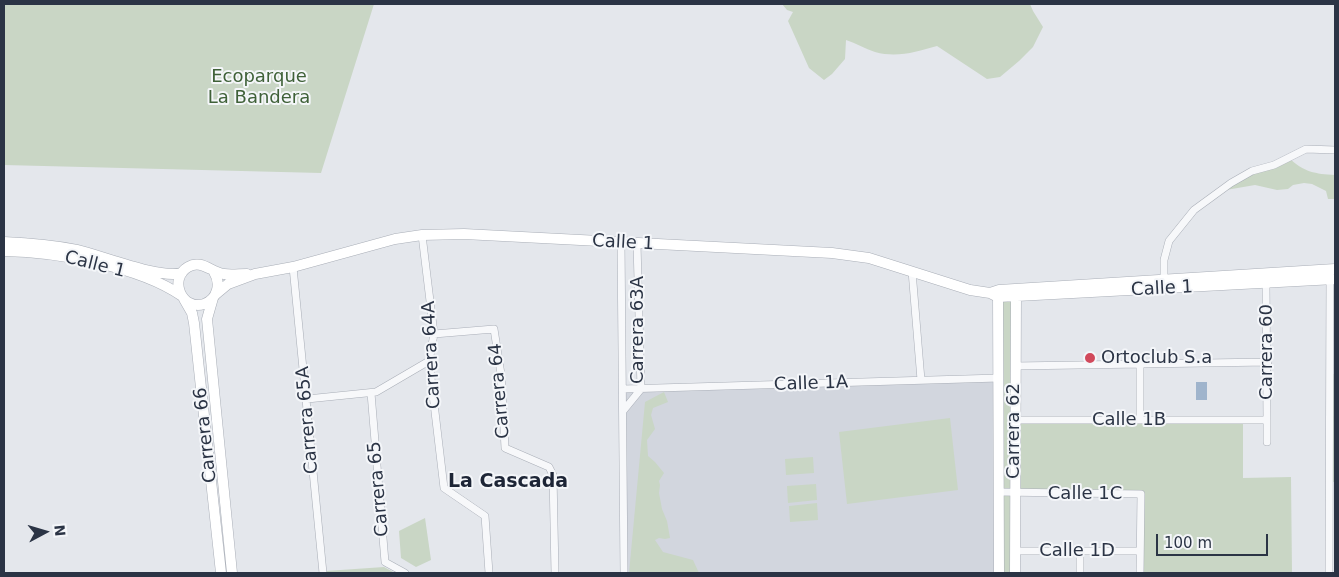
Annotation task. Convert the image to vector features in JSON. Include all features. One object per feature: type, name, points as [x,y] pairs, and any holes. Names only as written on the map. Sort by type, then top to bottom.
[{"type":"main road","name":"Calle 1","points":[[214,296],[228,284],[255,274],[395,239],[422,235],[464,234],[832,253],[869,258],[970,290],[996,293],[1266,284],[1333,274]]},
{"type":"main road","name":"Calle 1","points":[[4,242],[29,243],[76,250],[163,274],[182,273]]},
{"type":"main road","name":"Calle 1","points":[[4,251],[51,254],[102,264],[154,280],[183,298]]},
{"type":"main road","points":[[197,264],[206,266],[214,272],[218,284],[214,296],[205,304],[189,303],[183,298],[178,285],[182,273],[189,267],[197,264]]},
{"type":"main road","name":"Calle 1","points":[[214,272],[255,274]]},
{"type":"main road","name":"Calle 1","points":[[1016,293],[1164,280],[1333,274]]},
{"type":"main road","name":"Carrera 62","points":[[996,293],[999,378],[999,573]]},
{"type":"main road","name":"Carrera 62","points":[[1015,573],[1014,420],[1016,293]]},
{"type":"main road","name":"Carrera 66","points":[[214,296],[207,319],[232,573]]},
{"type":"main road","name":"Carrera 66","points":[[183,298],[192,313],[194,323],[221,573]]},
{"type":"street","points":[[1164,280],[1164,260],[1169,241],[1194,210],[1231,183],[1252,171],[1274,165],[1306,149],[1335,150]]},
{"type":"street","name":"Carrera 64A","points":[[422,235],[434,334],[429,361],[444,488],[485,516],[489,573]]},
{"type":"street","name":"Carrera 63A","points":[[621,242],[624,573]]},
{"type":"street","name":"Carrera 63A","points":[[623,411],[641,389],[637,244]]},
{"type":"street","name":"Carrera 65A","points":[[292,266],[307,399],[323,573]]},
{"type":"street","points":[[912,271],[921,380]]},
{"type":"street","points":[[1329,573],[1332,523],[1333,274]]},
{"type":"street","name":"Carrera 60","points":[[1266,284],[1268,362],[1267,442]]},
{"type":"street","name":"Carrera 64","points":[[434,334],[494,329],[500,374],[505,448],[549,466],[553,475],[555,573]]},
{"type":"street","points":[[307,399],[376,392],[429,361]]},
{"type":"street","points":[[1015,366],[1268,362]]},
{"type":"street","points":[[1140,364],[1140,419]]},
{"type":"street","name":"Calle 1A","points":[[623,389],[999,378]]},
{"type":"street","name":"Carrera 65","points":[[371,393],[385,562],[405,573]]},
{"type":"street","name":"Calle 1B","points":[[1014,420],[1243,420]]},
{"type":"street","name":"Carrera 60","points":[[1243,420],[1267,420]]},
{"type":"street","name":"Calle 1C","points":[[999,492],[1141,494],[1140,551]]},
{"type":"street","name":"Calle 1D","points":[[1014,551],[1140,551]]},
{"type":"street","points":[[1080,551],[1080,573]]},
{"type":"street","points":[[1140,551],[1140,573]]},
{"type":"shaded area","points":[[999,378],[999,573],[624,573],[623,389]]},
{"type":"green space","name":"Ecoparque La Bandera","points":[[4,4],[374,4],[321,173],[4,165]]},
{"type":"green space","points":[[782,4],[1030,4],[1043,27],[1033,47],[1000,77],[987,79],[937,46],[914,52],[883,54],[846,40],[845,59],[824,80],[809,68],[788,21],[793,12],[787,10]]},
{"type":"green space","points":[[1289,158],[1310,171],[1335,175],[1335,199],[1328,199],[1326,191],[1312,184],[1304,183],[1293,185],[1288,189],[1277,190],[1255,185],[1226,190],[1231,183]]},
{"type":"green space","points":[[998,297],[1016,297],[1015,420],[1243,420],[1243,478],[1291,477],[1292,573],[1140,573],[1140,494],[1015,493],[1015,573],[999,573]]},
{"type":"green space","points":[[1330,374],[1335,374],[1335,482],[1329,482]]},
{"type":"green space","points":[[664,392],[668,402],[653,408],[651,415],[655,429],[647,440],[648,456],[664,473],[659,481],[659,493],[670,538],[655,540],[663,552],[693,560],[699,573],[629,573],[645,402]]},
{"type":"green space","points":[[950,418],[958,490],[847,504],[839,432]]},
{"type":"green space","points":[[813,457],[814,473],[786,475],[785,459]]},
{"type":"green space","points":[[816,484],[817,500],[788,503],[787,486]]},
{"type":"green space","points":[[817,503],[818,520],[790,522],[789,506]]},
{"type":"green space","points":[[425,518],[431,560],[416,567],[401,558],[399,531]]},
{"type":"green space","points":[[384,567],[395,573],[326,573],[326,571]]},
{"type":"water","points":[[1196,382],[1207,382],[1207,400],[1196,400]]},
{"type":"place","name":"Ortoclub S.a","points":[[1090,358]]},
{"type":"district","name":"La Cascada","points":[[508,482]]}]
